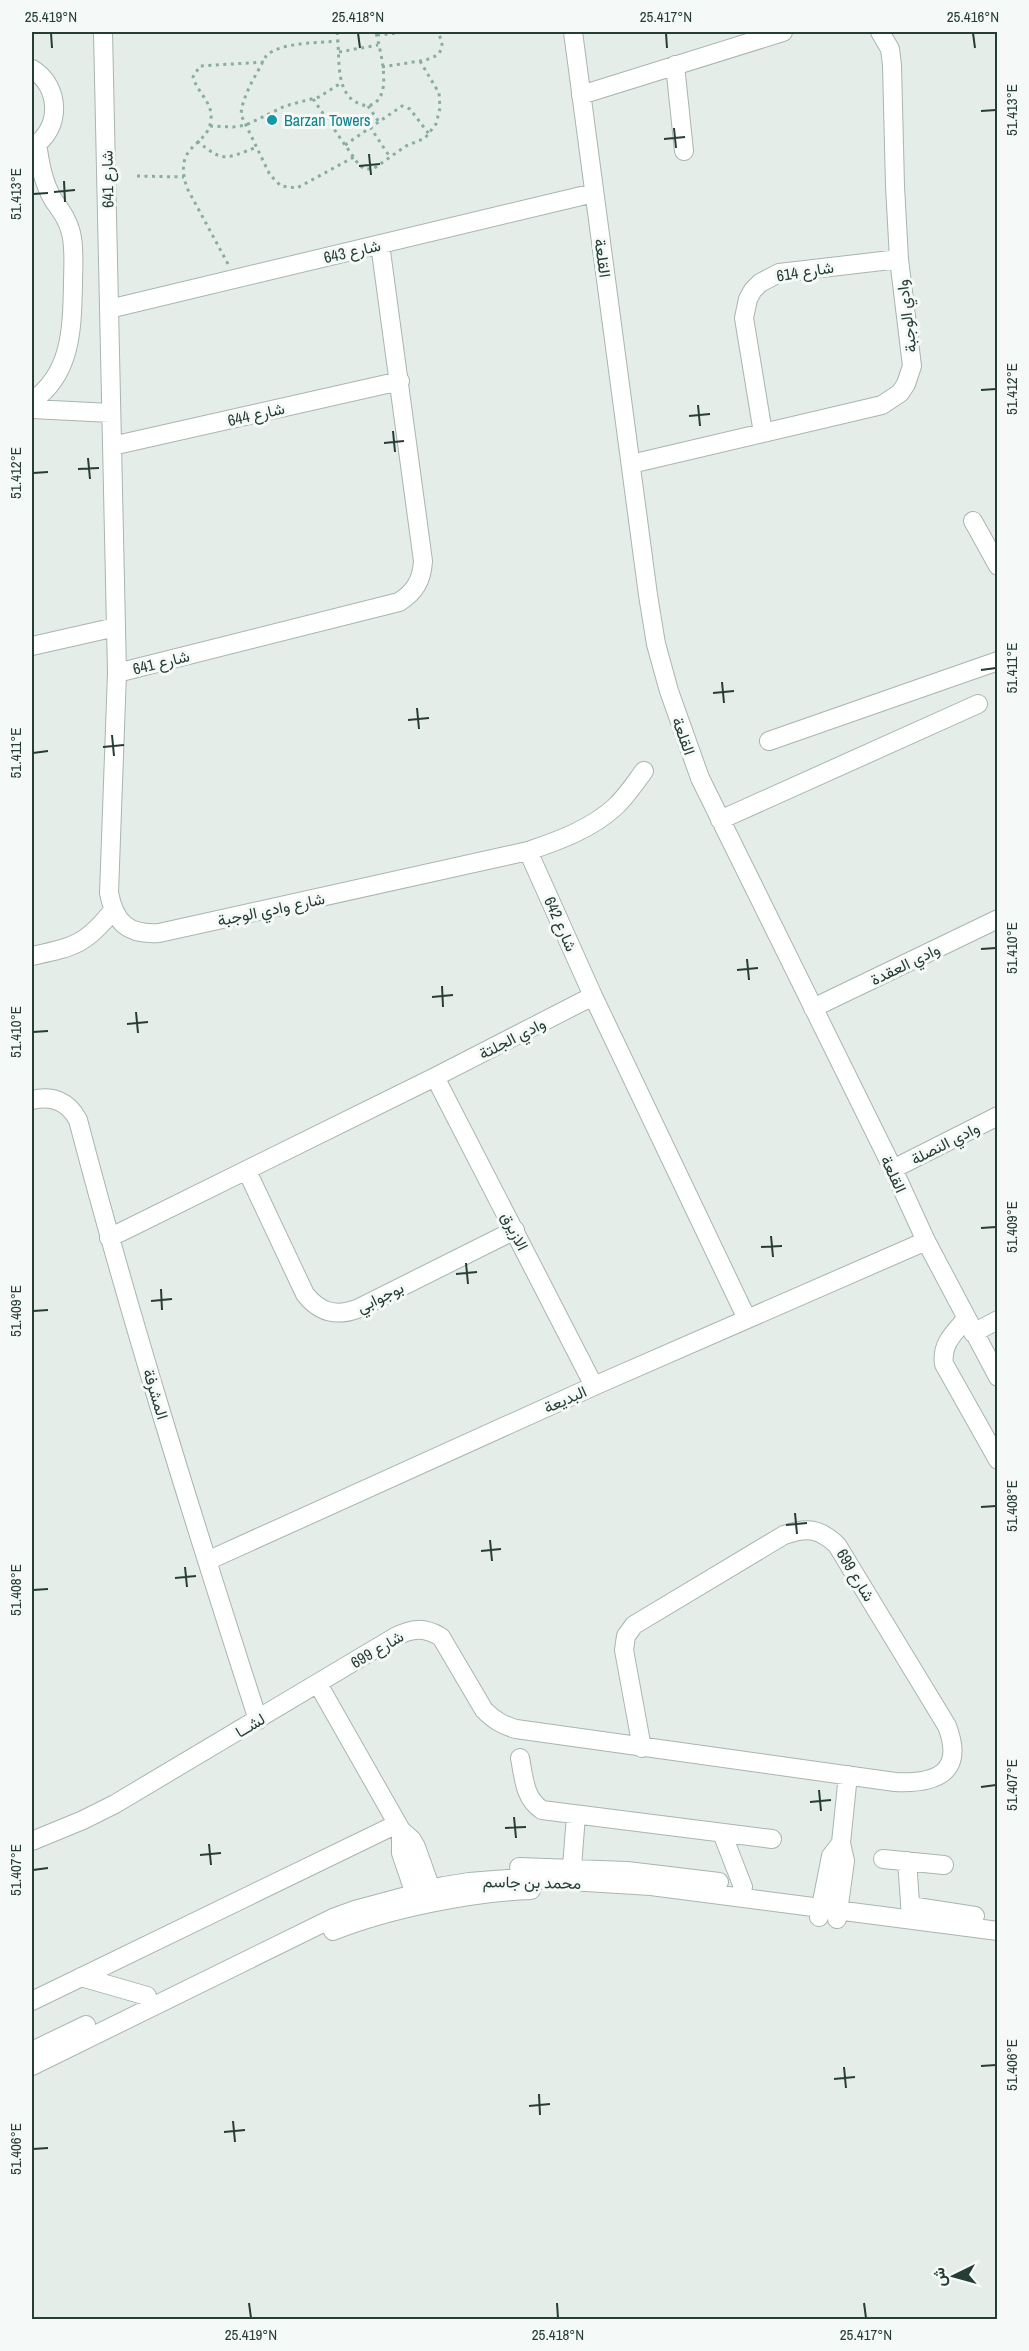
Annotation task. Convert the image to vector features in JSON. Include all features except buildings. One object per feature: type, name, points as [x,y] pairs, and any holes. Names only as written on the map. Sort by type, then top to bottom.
[{"type":"street","name":"شارع 641","points":[[103,32],[117,673],[399,602],[410,596],[418,585],[423,561],[380,244]]},
{"type":"street","name":"القلعة","points":[[573,32],[656,644],[669,692],[684,738],[720,820],[893,1169],[926,1241],[998,1377]]},
{"type":"street","points":[[581,94],[783,32]]},
{"type":"street","name":"وادي الوجبة","points":[[631,464],[882,405],[900,393],[906,384],[912,366],[899,258],[892,65],[890,49],[880,32]]},
{"type":"street","points":[[675,65],[684,151]]},
{"type":"street","points":[[32,69],[50,87],[55,105],[52,124],[34,145],[47,187],[68,222],[73,242],[72,327],[69,347],[62,366],[51,383],[32,401]]},
{"type":"street","name":"شارع 643","points":[[109,309],[594,193]]},
{"type":"street","name":"شارع 614","points":[[763,433],[744,318],[748,298],[753,290],[760,283],[779,273],[899,258]]},
{"type":"street","name":"شارع 644","points":[[112,446],[400,381]]},
{"type":"street","points":[[32,409],[111,413]]},
{"type":"street","points":[[973,521],[998,566]]},
{"type":"street","points":[[32,646],[116,627]]},
{"type":"street","points":[[769,741],[998,661]]},
{"type":"street","points":[[32,956],[72,948],[96,932],[113,910],[109,893],[117,673]]},
{"type":"street","points":[[720,820],[978,704]]},
{"type":"street","name":"شارع وادي الوجبة","points":[[113,910],[121,922],[131,930],[146,934],[159,933],[528,852],[557,841],[597,821],[615,808],[644,771]]},
{"type":"street","name":"شارع 642","points":[[528,852],[593,996]]},
{"type":"street","name":"وادي العقدة","points":[[813,1008],[998,919]]},
{"type":"street","points":[[593,996],[747,1319]]},
{"type":"street","name":"وادي الجلتة","points":[[109,1238],[593,996]]},
{"type":"street","name":"الازيرق","points":[[435,1077],[594,1386]]},
{"type":"street","name":"المشرفة","points":[[32,1100],[54,1098],[62,1101],[78,1120],[109,1238],[258,1720]]},
{"type":"street","name":"وادي النصلة","points":[[893,1169],[998,1116]]},
{"type":"street","name":"بوجوابي","points":[[247,1171],[305,1294],[322,1310],[333,1313],[345,1313],[357,1309],[515,1230]]},
{"type":"street","name":"البديعة","points":[[207,1561],[594,1386],[926,1241]]},
{"type":"street","points":[[998,1320],[969,1326],[946,1344],[943,1350],[944,1364],[998,1460]]},
{"type":"street","name":"شارع 699","points":[[318,1684],[406,1631],[424,1630],[441,1637],[484,1710],[492,1719],[503,1725],[642,1748],[895,1782],[912,1783],[941,1774],[950,1766],[954,1753],[953,1741],[947,1726],[837,1545],[826,1535],[813,1530],[799,1530],[784,1535],[634,1625],[626,1636],[624,1650],[642,1748]]},
{"type":"street","points":[[318,1684],[399,1827],[416,1847],[425,1899]]},
{"type":"street","name":"لشــا","points":[[32,1841],[115,1804],[318,1684]]},
{"type":"street","points":[[520,1758],[526,1789],[534,1805],[542,1810],[772,1839]]},
{"type":"street","points":[[838,1915],[845,1861],[841,1842],[848,1776]]},
{"type":"street","points":[[572,1868],[576,1815]]},
{"type":"street","points":[[32,2001],[399,1827]]},
{"type":"street","points":[[722,1833],[743,1887]]},
{"type":"street","points":[[819,1912],[831,1856],[841,1842]]},
{"type":"street","points":[[883,1859],[944,1865]]},
{"type":"street","points":[[906,1861],[910,1912],[998,1919]]},
{"type":"street","points":[[489,1880],[509,1867],[572,1868],[662,1875],[743,1887],[761,1899]]},
{"type":"street","name":"محمد بن جاسم","points":[[32,2077],[313,1939],[425,1899],[489,1880],[521,1878],[651,1886],[761,1899],[819,1912],[998,1943]]},
{"type":"street","name":"محمد بن جاسم","points":[[32,2066],[312,1927],[355,1910],[425,1899],[494,1892],[576,1890],[819,1912]]},
{"type":"street","points":[[32,2051],[315,1913],[338,1909],[355,1910]]},
{"type":"street","name":"محمد بن جاسم","points":[[838,1915],[910,1912],[998,1931]]},
{"type":"street","points":[[81,1977],[147,1996]]},
{"type":"path","points":[[338,32],[341,83],[347,96],[358,104],[368,106],[376,103],[382,93],[382,67],[376,33],[406,32]]},
{"type":"path","points":[[382,67],[432,58],[441,49],[441,37],[436,32]]},
{"type":"path","points":[[339,41],[282,48],[271,52],[242,106],[242,115],[275,181],[289,188],[304,185],[354,157]]},
{"type":"path","points":[[339,52],[378,45]]},
{"type":"path","points":[[313,99],[361,167],[368,170],[429,134],[439,116],[440,100],[436,86],[420,61]]},
{"type":"path","points":[[236,278],[192,198],[184,177],[184,162],[190,149],[210,126],[211,112],[193,77],[200,66],[264,62]]},
{"type":"path","points":[[210,126],[246,125],[285,106],[313,99],[341,83]]},
{"type":"path","points":[[368,106],[379,122]]},
{"type":"path","points":[[345,145],[399,107],[406,106],[429,134]]},
{"type":"path","points":[[370,128],[390,157]]},
{"type":"path","points":[[197,141],[221,158],[257,147]]},
{"type":"path","points":[[137,176],[184,177]]},
{"type":"place","name":"Barzan Towers","points":[[272,120]]}]
